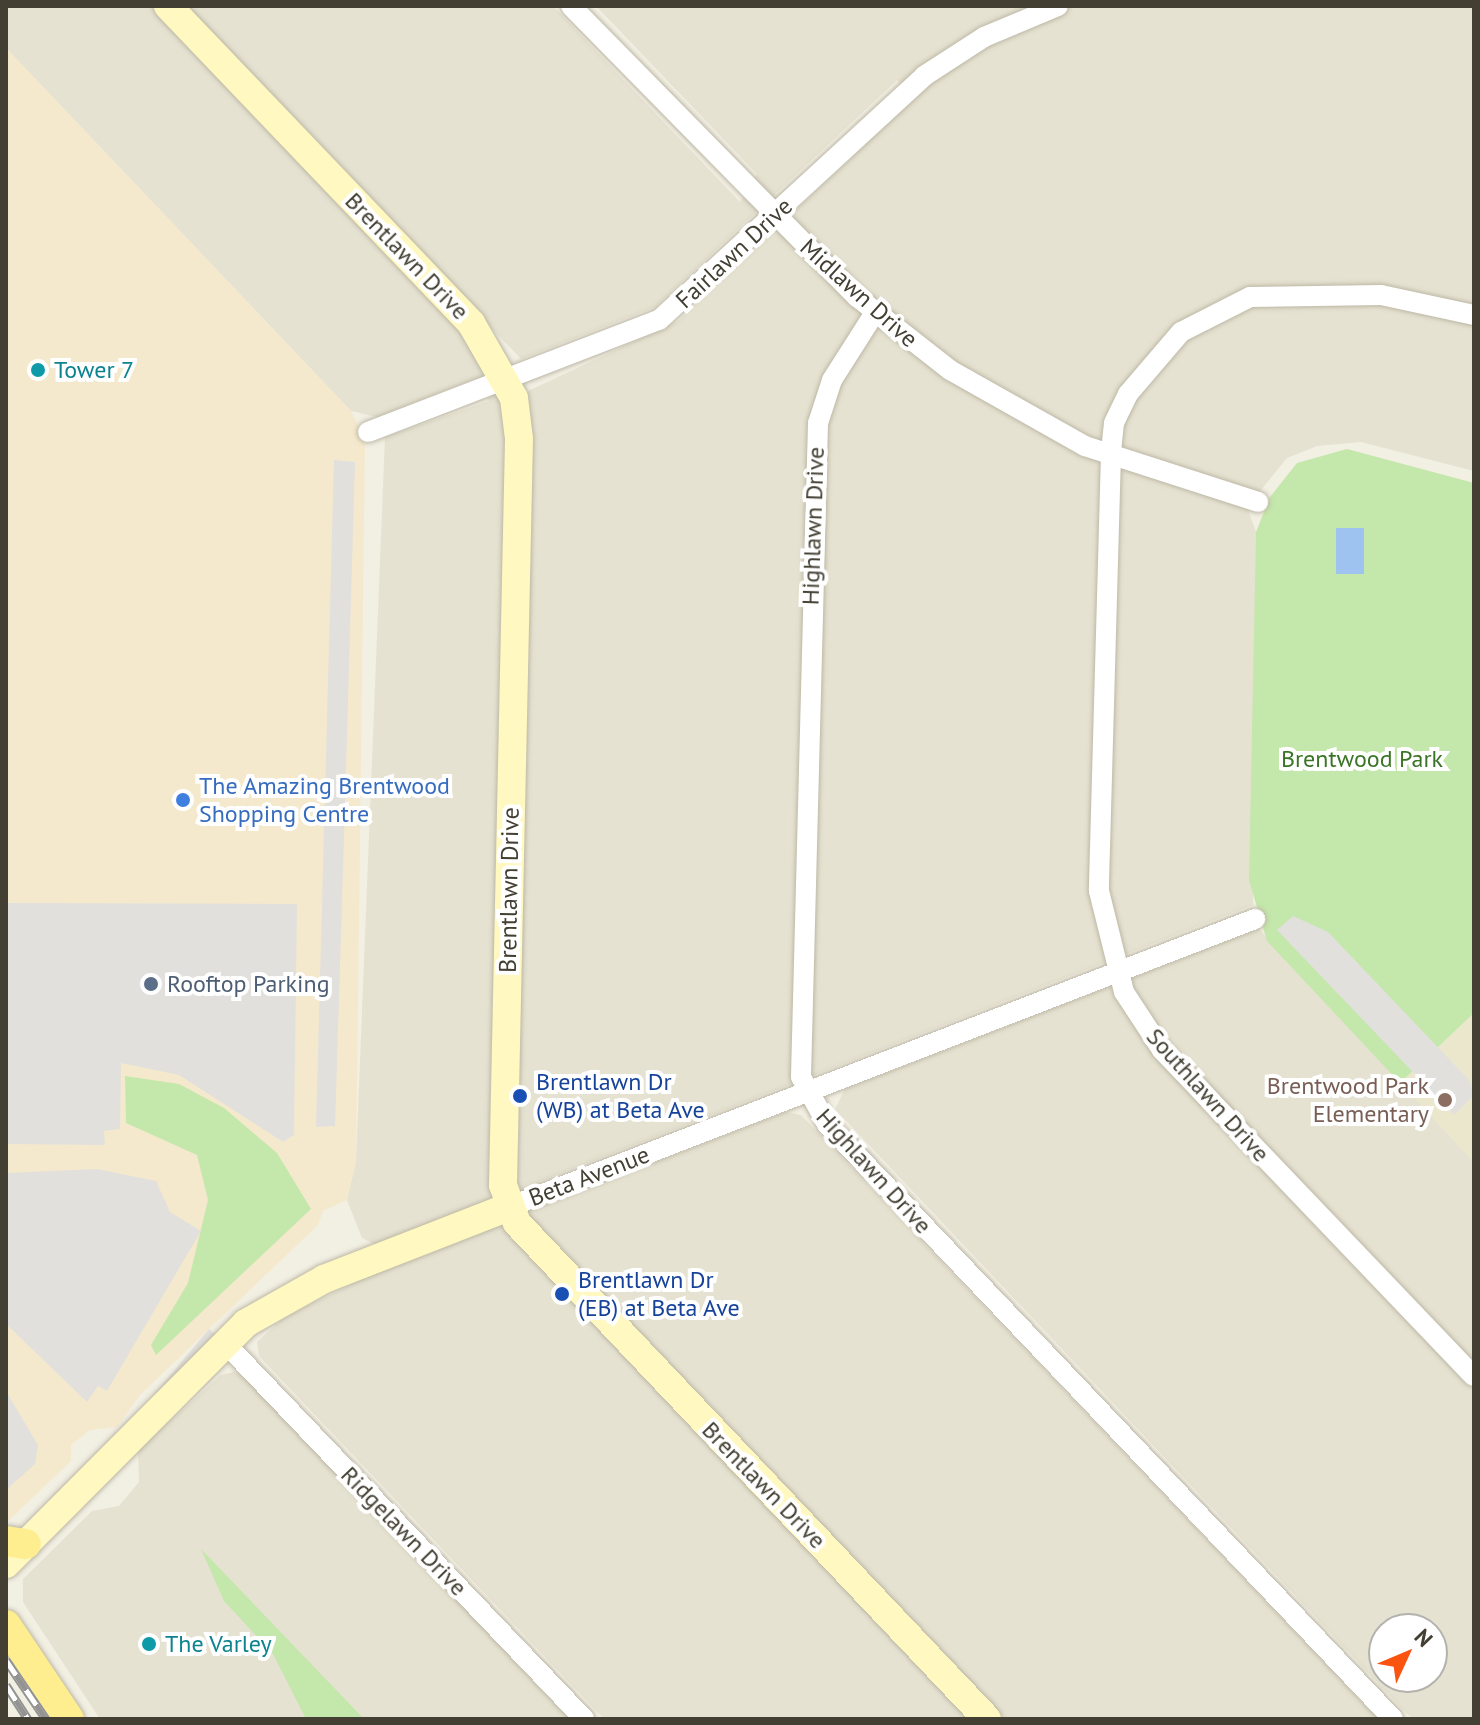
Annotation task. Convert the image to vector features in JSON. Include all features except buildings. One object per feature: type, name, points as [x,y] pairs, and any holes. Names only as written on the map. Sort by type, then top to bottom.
[{"type":"main road","points":[[6,1625],[69,1719]]},
{"type":"street","name":"Brentlawn Drive","points":[[168,6],[471,323],[507,381],[519,439],[503,1185],[509,1207],[525,1233],[987,1719]]},
{"type":"street","name":"Midlawn Drive","points":[[571,6],[774,217],[874,314],[1043,426],[1111,454],[1258,502]]},
{"type":"street","name":"Fairlawn Drive","points":[[368,432],[659,320],[924,76],[984,37],[1058,6]]},
{"type":"street","name":"Southlawn Drive","points":[[1474,315],[1381,295],[1302,292],[1238,302],[1181,332],[1151,362],[1114,423],[1099,891],[1116,973],[1162,1050],[1474,1376]]},
{"type":"street","name":"Highlawn Drive","points":[[874,314],[832,380],[818,423],[800,1067],[806,1091],[827,1124],[1393,1719]]},
{"type":"street","name":"Beta Avenue","points":[[13,1550],[225,1343],[266,1309],[324,1279],[1255,919]]},
{"type":"street","name":"Ridgelawn Drive","points":[[225,1343],[584,1719]]},
{"type":"shaded area","points":[[6,6],[151,6],[456,326],[498,395],[506,435],[490,1188],[528,391],[678,321],[914,99],[897,80],[655,307],[521,359],[185,6],[553,6],[740,202],[757,174],[596,6],[1474,6],[1474,471],[1361,442],[1317,446],[1287,458],[1247,507],[1256,532],[1253,905],[538,1182],[547,1205],[786,1112],[801,1115],[1378,1719],[1005,1719],[545,1237],[508,1233],[969,1719],[604,1719],[259,1356],[257,1342],[283,1318],[386,1267],[376,1245],[362,1238],[347,1200],[356,1161],[385,437],[489,401],[477,378],[377,417],[351,411],[6,48]]},
{"type":"shaded area","name":"The Amazing Brentwood Shopping Centre","points":[[6,48],[351,411],[365,439],[356,1161],[347,1200],[323,1211],[318,1225],[140,1395],[117,1427],[90,1430],[71,1445],[71,1461],[6,1523]]},
{"type":"shaded area","points":[[334,460],[355,462],[335,1126],[316,1127]]},
{"type":"shaded area","name":"Rooftop Parking","points":[[6,903],[297,904],[294,1135],[283,1142],[179,1075],[121,1063],[120,1129],[104,1131],[105,1145],[6,1144]]},
{"type":"shaded area","points":[[1293,916],[1328,932],[1469,1080],[1474,1095],[1454,1115],[1277,930]]},
{"type":"shaded area","points":[[1259,929],[1474,1162],[1472,1719],[1412,1719],[1387,1693],[1448,1693],[1448,1613],[1368,1613],[1368,1672],[835,1109],[845,1089]]},
{"type":"shaded area","name":"Brentwood Park Elementary","points":[[1474,1013],[1474,1162],[1400,1083]]},
{"type":"shaded area","points":[[97,1169],[156,1181],[170,1212],[201,1231],[107,1391],[98,1386],[87,1402],[6,1324],[6,1173]]},
{"type":"shaded area","points":[[209,1329],[215,1334],[154,1407],[148,1402]]},
{"type":"shaded area","points":[[234,1372],[244,1377],[569,1719],[100,1719],[23,1602],[23,1579],[92,1511],[119,1506],[139,1482],[138,1450],[221,1375]]},
{"type":"shaded area","points":[[6,1391],[38,1445],[35,1464],[6,1490]]},
{"type":"green space","name":"Brentwood Park","points":[[1347,449],[1474,483],[1474,1013],[1400,1083],[1267,941],[1249,880],[1256,532],[1270,497],[1297,463]]},
{"type":"green space","points":[[125,1076],[179,1084],[224,1108],[277,1153],[311,1209],[156,1355],[151,1345],[188,1283],[208,1200],[197,1155],[126,1123]]},
{"type":"green space","points":[[201,1549],[364,1719],[306,1719],[273,1654],[224,1601]]},
{"type":"water","points":[[1336,528],[1364,528],[1364,574],[1336,574]]},
{"type":"railway","points":[[6,1660],[46,1719]]},
{"type":"railway","points":[[6,1685],[28,1719]]},
{"type":"place","name":"Tower 7","points":[[38,370]]},
{"type":"place","name":"The Amazing Brentwood Shopping Centre","points":[[183,800]]},
{"type":"place","name":"Rooftop Parking","points":[[151,984]]},
{"type":"place","name":"Brentlawn Dr (WB) at Beta Ave","points":[[520,1096]]},
{"type":"place","name":"Brentwood Park Elementary","points":[[1445,1100]]},
{"type":"place","name":"Brentlawn Dr (EB) at Beta Ave","points":[[562,1294]]},
{"type":"place","name":"The Varley","points":[[149,1644]]}]
